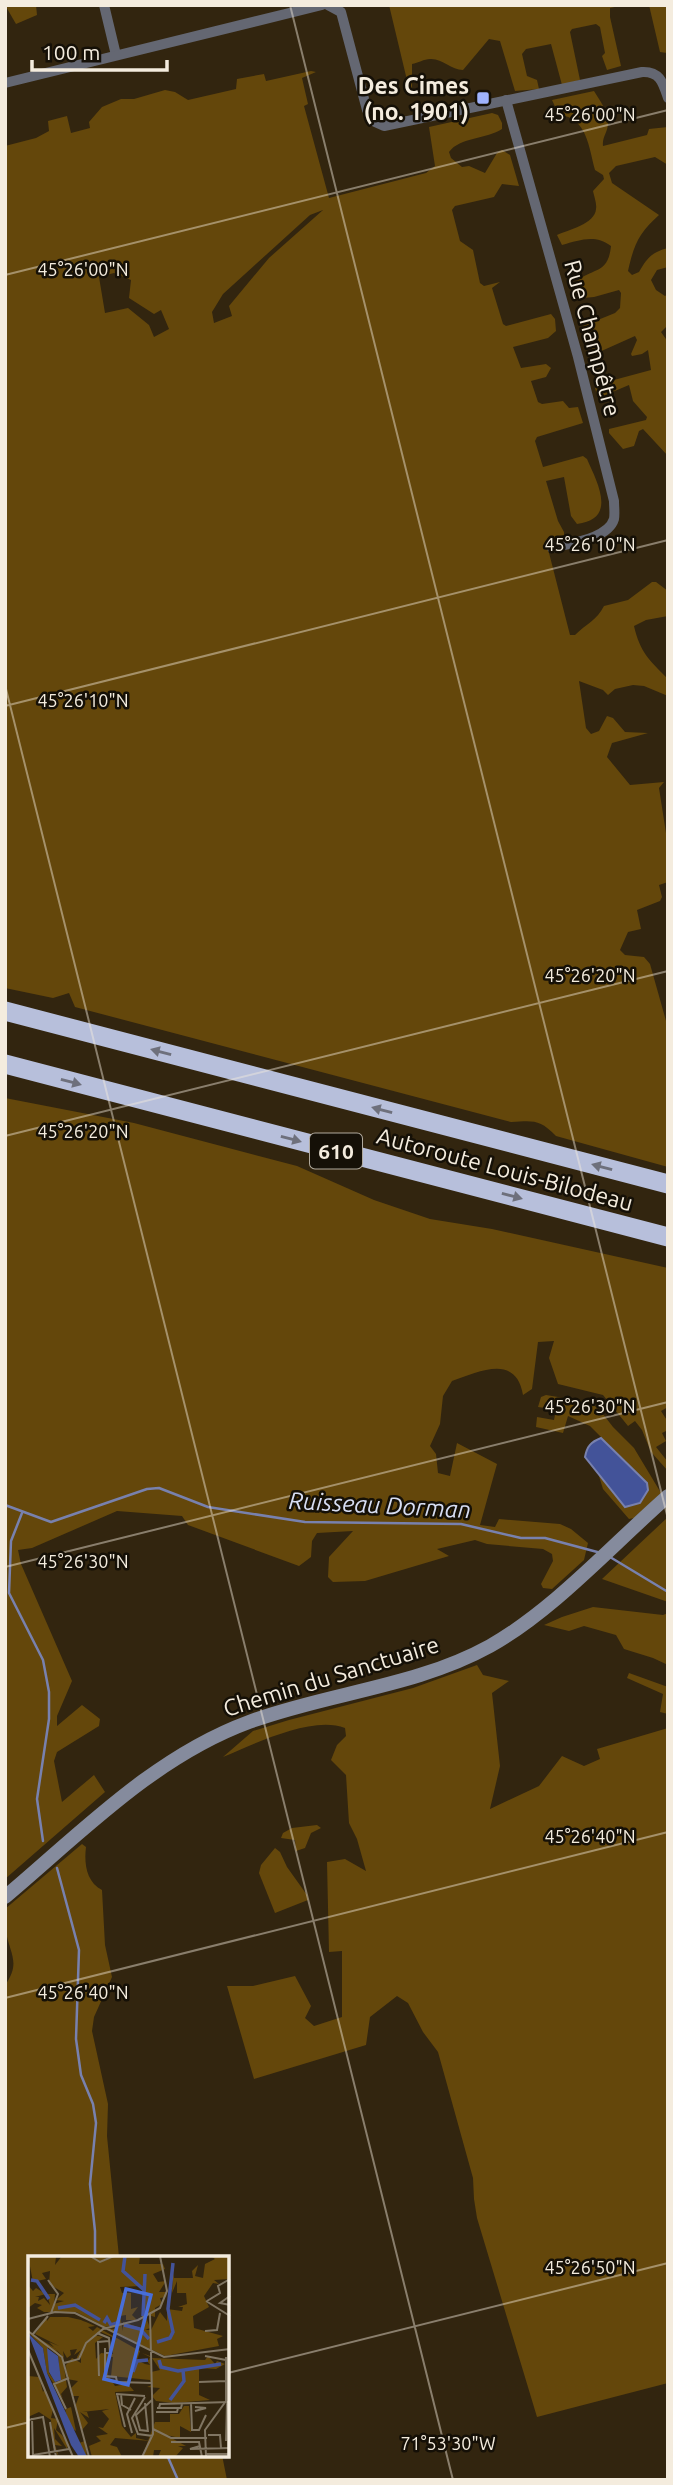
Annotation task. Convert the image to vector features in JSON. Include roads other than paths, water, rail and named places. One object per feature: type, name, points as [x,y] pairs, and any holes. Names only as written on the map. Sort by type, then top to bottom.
[{"type":"highway","name":"Autoroute Louis-Bilodeau","points":[[5,1011],[668,1184]]},
{"type":"highway","name":"Autoroute Louis-Bilodeau","points":[[5,1064],[668,1237]]},
{"type":"street","points":[[104,5],[116,55]]},
{"type":"street","points":[[264,5],[267,18]]},
{"type":"street","points":[[5,83],[322,5]]},
{"type":"street","points":[[328,5],[341,12],[367,110],[375,122],[384,126],[650,71],[662,80],[668,98]]},
{"type":"street","name":"Rue Champêtre","points":[[506,100],[587,392],[614,501],[614,520],[605,531],[552,548]]},
{"type":"street","name":"Chemin du Sanctuaire","points":[[5,1897],[137,1786],[178,1756],[223,1732],[318,1700],[409,1678],[477,1653],[502,1639],[530,1619],[668,1496]]},
{"type":"water","points":[[601,1438],[647,1483],[648,1490],[640,1503],[625,1507],[585,1457],[590,1445]]},
{"type":"waterway","name":"Ruisseau Dorman","points":[[5,1505],[51,1522],[147,1489],[159,1488],[208,1507],[305,1522],[461,1524],[521,1538],[545,1538],[601,1553]]},
{"type":"waterway","points":[[22,1513],[11,1541],[9,1593],[43,1660],[49,1692],[49,1719],[37,1799],[43,1841]]},
{"type":"waterway","name":"Ruisseau Dorman","points":[[610,1557],[668,1592]]},
{"type":"waterway","points":[[57,1868],[79,1950],[76,2039],[81,2075],[93,2104],[96,2123],[90,2184],[95,2256]]},
{"type":"waterway","points":[[168,2457],[178,2480]]},
{"type":"place","name":"Des Cimes (no. 1901)","points":[[483,98]]}]
